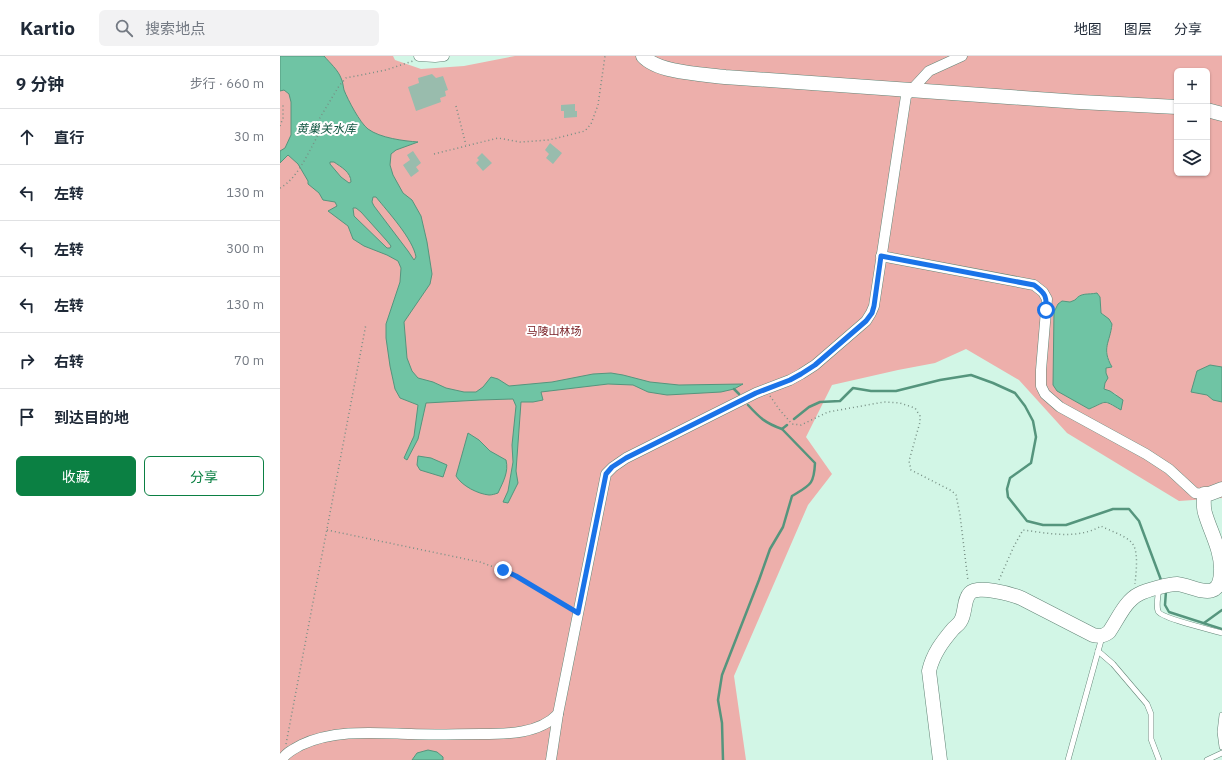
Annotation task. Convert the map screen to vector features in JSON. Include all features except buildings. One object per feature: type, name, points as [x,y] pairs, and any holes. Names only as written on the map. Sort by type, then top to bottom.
[{"type":"street","points":[[423,56],[444,56]]},
{"type":"street","points":[[643,56],[655,64],[673,70],[725,77],[1174,107]]},
{"type":"street","points":[[551,760],[558,714],[606,474],[612,467],[633,455],[766,390],[790,380],[815,365],[866,321],[872,313],[874,306],[906,96],[929,71],[962,56]]},
{"type":"street","points":[[1210,111],[1222,114]]},
{"type":"street","points":[[881,256],[1034,285],[1043,292],[1047,299],[1041,370],[1041,386],[1045,394],[1060,407],[1146,454],[1169,469],[1195,493],[1209,494],[1222,489]]},
{"type":"street","points":[[940,760],[929,671],[931,660],[940,645],[960,622],[966,600],[970,593],[976,591],[995,591],[1021,598],[1093,635],[1102,636],[1109,632],[1126,605],[1133,597],[1141,592],[1176,584],[1203,592],[1211,591],[1217,586],[1220,580],[1221,570],[1219,554],[1204,511],[1204,494]]},
{"type":"street","points":[[283,759],[292,750],[304,744],[342,734],[504,734],[529,730],[550,722],[558,714]]},
{"type":"lane","points":[[1159,588],[1157,609],[1159,613],[1171,619],[1222,633]]},
{"type":"lane","points":[[1068,760],[1102,636]]},
{"type":"lane","points":[[1098,651],[1113,664],[1147,704],[1151,714],[1151,739],[1159,760]]},
{"type":"lane","points":[[1222,716],[1220,732],[1222,747]]},
{"type":"lane","points":[[1207,760],[1222,753]]},
{"type":"path","points":[[280,188],[287,184],[298,171],[321,130],[315,126],[339,86],[346,78],[386,70],[423,56]]},
{"type":"path","points":[[434,154],[498,138],[520,142],[549,140],[585,131],[591,124],[598,105],[605,56]]},
{"type":"path","points":[[280,126],[283,118],[283,104]]},
{"type":"path","points":[[456,106],[466,145]]},
{"type":"path","points":[[283,759],[366,324]]},
{"type":"path","points":[[766,390],[792,424],[802,425],[828,412],[884,402],[900,403],[915,408],[920,416],[920,422],[909,461],[909,466],[911,470],[952,491],[956,495],[970,593]]},
{"type":"path","points":[[995,591],[1004,567],[1023,530],[1065,534],[1095,529],[1100,526],[1126,538],[1132,543],[1135,550],[1136,561],[1136,595]]},
{"type":"path","points":[[327,530],[480,562],[516,576],[578,613]]},
{"type":"green space","name":"马陵山林场","points":[[280,56],[393,56],[395,60],[421,69],[464,66],[515,56],[1222,56],[1222,498],[1179,501],[1067,433],[1019,380],[966,349],[935,363],[832,385],[806,437],[832,474],[808,505],[734,676],[746,760],[280,760]],"holes":[[[1097,293],[1100,297],[1101,313],[1112,327],[1107,342],[1107,352],[1112,367],[1106,368],[1104,389],[1116,394],[1121,410],[1109,403],[1103,402],[1088,409],[1054,321],[1055,310],[1057,305],[1062,301],[1070,302],[1079,296]]]},
{"type":"water","name":"黄巢关水库","points":[[280,56],[324,56],[340,75],[344,90],[351,105],[361,122],[368,129],[385,137],[418,142],[396,150],[391,154],[390,165],[393,175],[403,193],[412,200],[421,216],[432,274],[430,284],[404,322],[407,358],[412,371],[418,378],[433,382],[446,388],[464,392],[476,392],[483,387],[491,377],[498,379],[509,386],[552,382],[593,374],[611,373],[650,382],[679,385],[743,384],[734,389],[721,392],[667,395],[648,392],[633,385],[608,384],[541,392],[543,400],[521,402],[516,471],[518,483],[508,503],[503,502],[508,491],[513,462],[512,445],[516,406],[513,399],[426,403],[418,439],[407,460],[404,458],[414,436],[418,405],[400,398],[395,389],[386,338],[386,324],[400,282],[401,268],[398,261],[364,246],[353,239],[348,226],[328,211],[337,206],[335,202],[323,200],[319,193],[308,184],[308,181],[298,164],[288,155],[280,163],[280,151],[285,148],[291,135],[291,102],[289,94],[284,90],[280,91]],"holes":[[[330,162],[334,162],[345,170],[351,178],[351,182],[349,183],[341,177]],[[373,197],[376,197],[405,234],[414,250],[416,257],[414,260],[372,202]],[[353,208],[356,208],[387,241],[391,246],[390,248],[387,248],[354,216]]]},
{"type":"water","points":[[1097,293],[1100,297],[1101,313],[1109,319],[1112,324],[1107,346],[1107,355],[1112,367],[1106,368],[1108,378],[1104,389],[1110,391],[1123,400],[1121,410],[1105,402],[1089,409],[1057,391],[1053,385],[1054,312],[1058,304],[1062,301],[1070,302],[1082,295]]},
{"type":"water","points":[[1210,365],[1222,367],[1222,402],[1213,400],[1207,395],[1191,392],[1197,371]]},
{"type":"water","points":[[468,433],[479,440],[490,451],[506,460],[507,469],[504,481],[498,493],[489,495],[475,491],[462,483],[456,476]]},
{"type":"water","points":[[418,456],[431,458],[447,465],[443,477],[420,470],[417,465]]},
{"type":"water","points":[[428,750],[437,752],[443,757],[443,760],[412,760],[417,753]]},
{"type":"waterway","points":[[794,419],[809,407],[820,402],[840,401],[853,388],[871,391],[896,391],[940,380],[971,375],[993,383],[1015,393],[1025,406],[1033,421],[1036,437],[1031,463],[1010,478],[1007,489],[1008,497],[1027,521],[1043,525],[1066,525],[1113,509],[1129,509],[1139,521],[1161,580]]},
{"type":"waterway","points":[[734,389],[739,394]]},
{"type":"waterway","points":[[748,405],[771,425],[782,429],[787,425]]},
{"type":"waterway","points":[[723,760],[722,723],[718,700],[722,675],[770,549],[783,527],[792,496],[807,487],[814,476],[815,463],[782,429]]},
{"type":"waterway","points":[[1166,591],[1165,605],[1169,612],[1222,629]]},
{"type":"waterway","points":[[1204,623],[1222,610]]},
{"type":"route","points":[[503,570],[516,576],[578,613],[606,474],[612,467],[626,458],[756,393],[790,380],[815,365],[866,321],[872,313],[881,256],[1034,285],[1043,292],[1047,299],[1046,310]]}]
